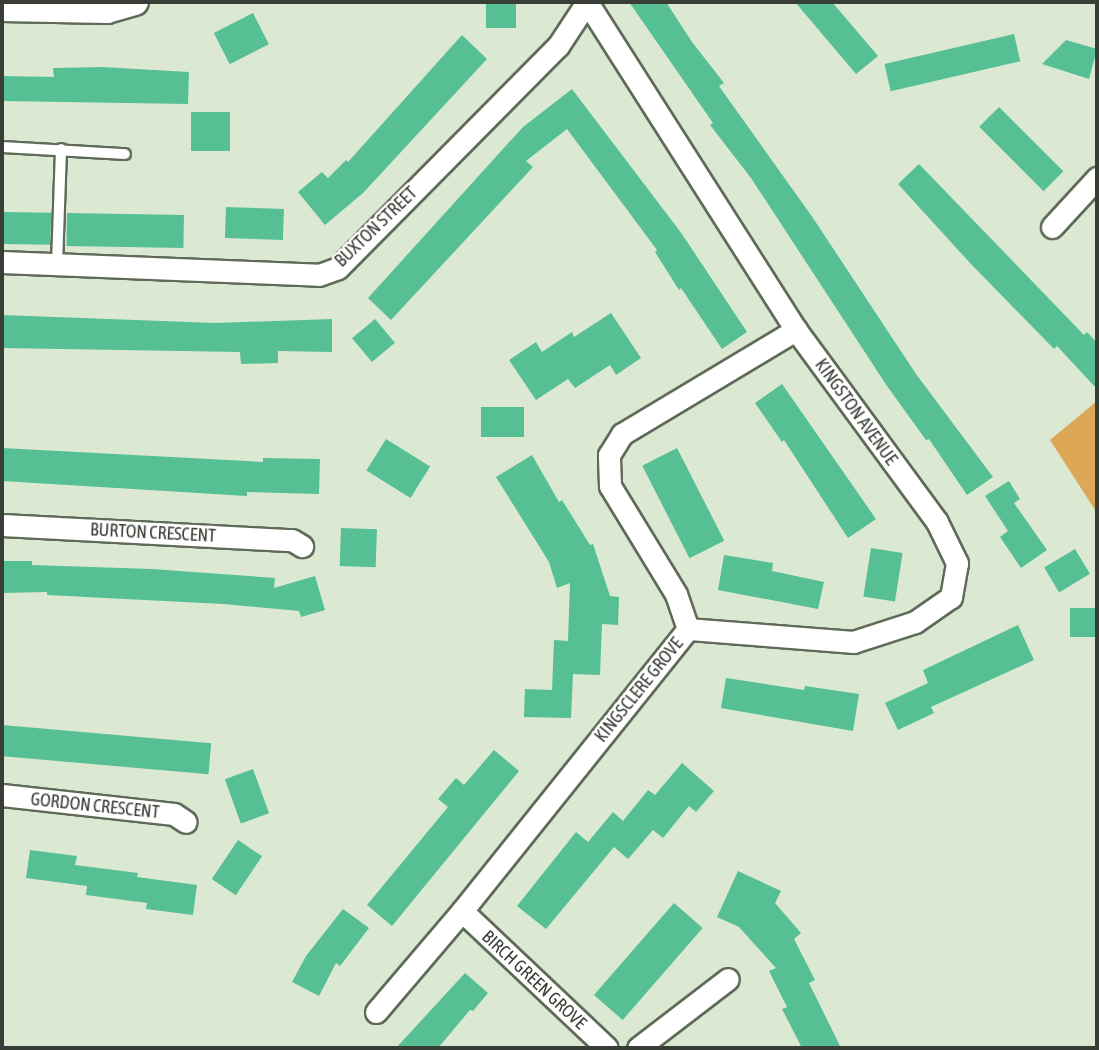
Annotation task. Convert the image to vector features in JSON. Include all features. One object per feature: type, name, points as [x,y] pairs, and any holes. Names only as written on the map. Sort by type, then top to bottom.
[{"type":"street","points":[[2,8],[107,10],[135,2]]},
{"type":"street","name":"BUXTON STREET","points":[[2,262],[319,275],[338,268],[558,46],[587,2]]},
{"type":"street","name":"KINGSTON AVENUE","points":[[587,2],[796,330],[937,522],[957,564],[951,597],[915,622],[853,642],[688,629]]},
{"type":"street","points":[[1052,227],[1097,178]]},
{"type":"street","name":"KINGSCLERE GROVE","points":[[376,1012],[462,911],[688,629],[676,594],[610,486],[609,455],[622,434],[796,330]]},
{"type":"street","name":"BURTON CRESCENT","points":[[2,525],[292,540],[302,546]]},
{"type":"street","name":"GORDON CRESCENT","points":[[2,795],[174,814],[186,822]]},
{"type":"street","name":"BIRCH GREEN GROVE","points":[[462,911],[607,1048]]},
{"type":"street","points":[[638,1048],[728,979]]},
{"type":"lane","points":[[2,147],[125,154]]},
{"type":"lane","points":[[57,264],[61,149]]},
{"type":"shaded area","points":[[1097,401],[1097,513],[1050,440]]},
{"type":"building","points":[[486,2],[516,2],[516,28],[486,28]]},
{"type":"building","points":[[629,2],[666,2],[692,42],[724,83],[719,86],[813,218],[916,374],[993,477],[967,495],[929,439],[926,440],[887,386],[751,178],[710,125],[713,123]]},
{"type":"building","points":[[795,2],[832,2],[878,56],[856,74]]},
{"type":"building","points":[[253,13],[269,44],[230,64],[214,33]]},
{"type":"building","points":[[1014,34],[1020,61],[891,91],[884,64]]},
{"type":"building","points":[[462,35],[487,59],[363,193],[325,225],[298,192],[322,172],[328,178],[346,160],[348,162]]},
{"type":"building","points":[[1066,40],[1097,49],[1089,79],[1042,64]]},
{"type":"building","points":[[102,67],[189,72],[188,104],[2,101],[2,76],[54,77],[53,68]]},
{"type":"building","points":[[572,89],[682,234],[747,332],[722,349],[681,288],[679,290],[655,252],[657,250],[567,129],[526,161],[533,167],[391,320],[368,298],[523,127]]},
{"type":"building","points":[[999,107],[1063,171],[1044,191],[979,127]]},
{"type":"building","points":[[191,112],[230,112],[230,151],[191,151]]},
{"type":"building","points":[[919,164],[1084,335],[1087,332],[1097,343],[1097,389],[1057,346],[1054,349],[970,263],[898,184]]},
{"type":"building","points":[[226,207],[284,209],[283,240],[225,238]]},
{"type":"building","points":[[2,212],[51,213],[50,245],[2,244]]},
{"type":"building","points":[[67,213],[184,215],[183,248],[66,246]]},
{"type":"building","points":[[611,313],[641,358],[616,375],[610,365],[575,388],[568,379],[536,400],[509,360],[536,342],[542,352],[572,332],[574,337]]},
{"type":"building","points":[[2,315],[215,323],[332,319],[332,352],[278,351],[278,363],[241,364],[240,352],[2,348]]},
{"type":"building","points":[[375,319],[395,343],[372,362],[352,338]]},
{"type":"building","points":[[782,384],[876,519],[848,538],[784,440],[782,442],[755,403]]},
{"type":"building","points":[[481,407],[524,407],[524,437],[481,437]]},
{"type":"building","points":[[386,439],[430,467],[410,498],[366,470]]},
{"type":"building","points":[[2,448],[263,462],[263,458],[320,459],[319,494],[247,492],[247,496],[2,481]]},
{"type":"building","points":[[677,448],[724,541],[689,558],[642,466]]},
{"type":"building","points":[[532,455],[559,502],[562,500],[590,545],[593,544],[610,596],[619,597],[618,625],[602,624],[600,675],[573,674],[571,718],[524,717],[525,689],[552,690],[554,640],[568,641],[570,583],[557,588],[549,562],[496,477]]},
{"type":"building","points":[[1009,481],[1020,499],[1014,503],[1047,550],[1021,568],[1000,537],[1008,531],[985,496]]},
{"type":"building","points":[[341,528],[377,529],[376,567],[340,566]]},
{"type":"building","points":[[871,548],[903,553],[895,601],[863,596]]},
{"type":"building","points":[[1075,549],[1090,574],[1059,592],[1044,568]]},
{"type":"building","points":[[724,555],[773,563],[772,571],[824,582],[818,609],[718,590]]},
{"type":"building","points":[[2,561],[32,561],[32,565],[152,569],[275,578],[274,588],[315,576],[325,610],[301,617],[299,611],[223,604],[47,595],[47,592],[2,593]]},
{"type":"building","points":[[1070,608],[1097,608],[1097,637],[1070,637]]},
{"type":"building","points":[[1018,625],[1034,660],[931,707],[934,713],[898,730],[885,703],[928,683],[923,670]]},
{"type":"building","points":[[726,678],[804,690],[805,686],[859,694],[853,731],[721,708]]},
{"type":"building","points":[[2,725],[211,743],[208,774],[2,756]]},
{"type":"building","points":[[494,750],[519,771],[392,926],[367,905],[448,807],[438,799],[456,778],[464,785]]},
{"type":"building","points":[[682,763],[714,791],[696,812],[689,806],[663,838],[653,830],[628,859],[614,847],[546,929],[517,906],[576,832],[588,842],[613,812],[623,821],[648,790],[655,795]]},
{"type":"building","points":[[253,769],[269,813],[241,823],[225,779]]},
{"type":"building","points":[[238,840],[262,856],[236,895],[212,879]]},
{"type":"building","points":[[30,850],[77,856],[75,865],[138,873],[137,877],[197,885],[193,915],[146,909],[147,903],[86,895],[87,886],[26,878]]},
{"type":"building","points":[[738,871],[781,891],[775,903],[801,933],[794,939],[815,980],[809,983],[841,1048],[802,1048],[782,1009],[787,1007],[769,971],[776,968],[739,927],[717,917]]},
{"type":"building","points":[[674,903],[703,928],[623,1020],[594,995]]},
{"type":"building","points":[[343,909],[369,928],[340,966],[336,963],[319,996],[292,982],[306,956]]},
{"type":"building","points":[[465,973],[488,993],[473,1011],[470,1010],[438,1048],[396,1048]]}]
